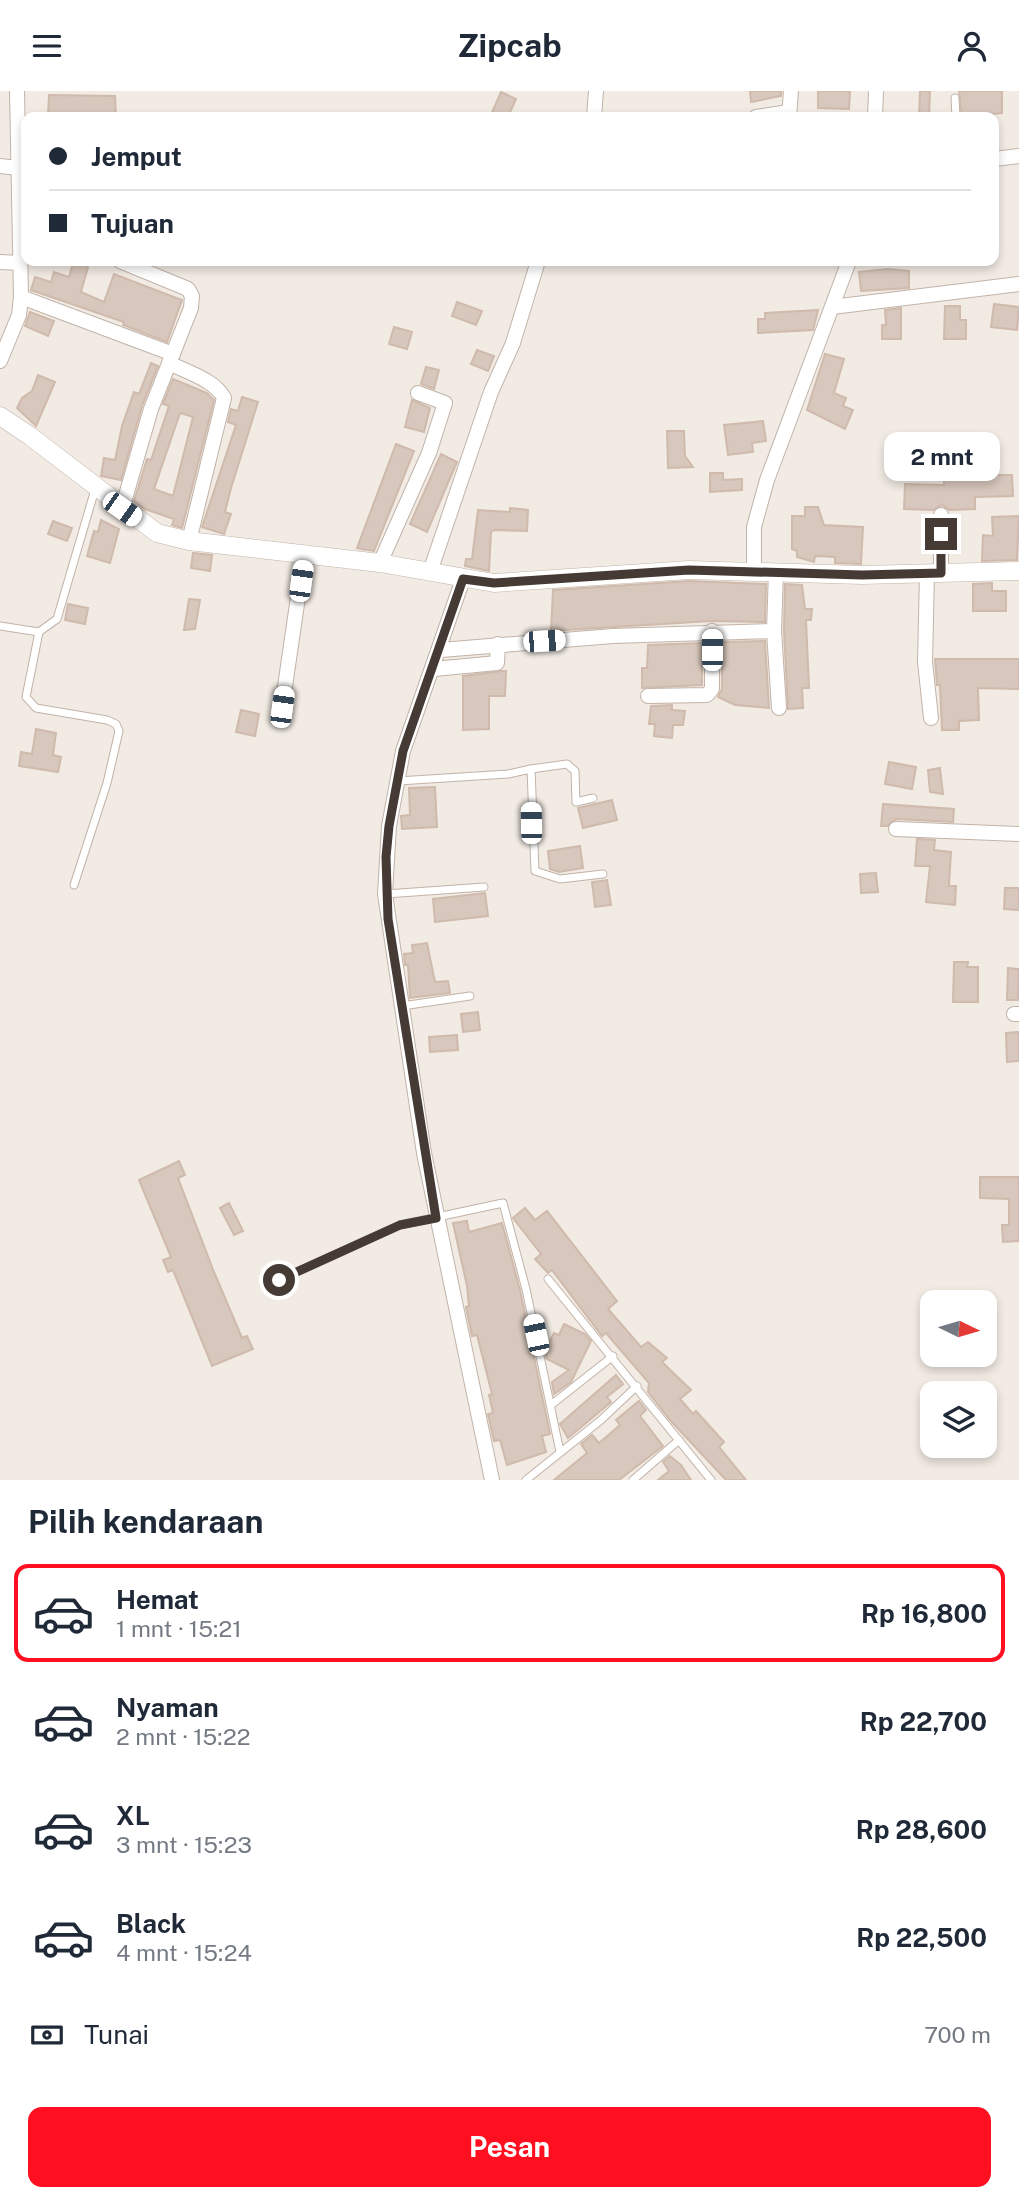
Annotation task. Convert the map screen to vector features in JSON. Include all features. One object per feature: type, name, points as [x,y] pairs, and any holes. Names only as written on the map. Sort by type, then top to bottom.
[{"type":"street","points":[[17,91],[21,205]]},
{"type":"street","points":[[594,112],[596,91]]},
{"type":"street","points":[[789,112],[791,91]]},
{"type":"street","points":[[875,112],[876,91]]},
{"type":"street","points":[[999,158],[1019,156]]},
{"type":"street","points":[[0,166],[18,168]]},
{"type":"street","points":[[0,361],[19,315],[21,252]]},
{"type":"street","points":[[0,262],[20,263]]},
{"type":"street","points":[[122,509],[151,409],[191,309],[192,296],[188,289],[132,266]]},
{"type":"street","points":[[430,572],[491,392],[513,343],[536,266]]},
{"type":"street","points":[[754,570],[754,527],[767,481],[847,266]]},
{"type":"street","points":[[832,307],[1019,284]]},
{"type":"street","points":[[21,297],[171,358],[220,390],[224,398],[189,541]]},
{"type":"street","points":[[380,562],[429,453],[445,403],[418,393]]},
{"type":"street","points":[[0,416],[157,533],[189,541],[304,556],[380,562],[494,583],[625,572],[754,570],[862,575],[1019,572]]},
{"type":"street","points":[[930,717],[925,662],[941,515]]},
{"type":"street","points":[[282,707],[304,556]]},
{"type":"street","points":[[776,571],[774,631],[779,708]]},
{"type":"street","points":[[463,579],[441,650],[403,751],[389,826],[385,894],[436,1218],[492,1480]]},
{"type":"street","points":[[441,650],[712,631],[774,631]]},
{"type":"street","points":[[648,696],[707,695],[712,689],[712,631]]},
{"type":"street","points":[[434,669],[497,663],[498,644]]},
{"type":"street","points":[[896,829],[1019,834]]},
{"type":"lane","points":[[955,98],[956,112]]},
{"type":"lane","points":[[74,885],[107,783],[119,731],[116,725],[107,720],[36,708],[26,697],[39,632],[57,619],[96,486]]},
{"type":"lane","points":[[0,626],[39,632]]},
{"type":"lane","points":[[397,781],[508,774],[567,764],[575,771],[576,801],[593,798]]},
{"type":"lane","points":[[531,769],[535,871],[560,879],[603,874]]},
{"type":"lane","points":[[385,894],[484,887]]},
{"type":"lane","points":[[402,1006],[470,996]]},
{"type":"lane","points":[[279,1280],[400,1225],[503,1203],[560,1452]]},
{"type":"lane","points":[[548,1279],[711,1480]]},
{"type":"lane","points":[[551,1405],[613,1356]]},
{"type":"lane","points":[[526,1480],[637,1386]]},
{"type":"lane","points":[[632,1480],[680,1440]]},
{"type":"building","points":[[750,91],[781,91],[781,96],[751,102]]},
{"type":"building","points":[[818,91],[850,91],[849,109],[818,108]]},
{"type":"building","points":[[920,91],[930,91],[929,112],[919,112]]},
{"type":"building","points":[[959,91],[1002,91],[1002,113],[961,112]]},
{"type":"building","points":[[501,92],[516,99],[510,112],[492,112]]},
{"type":"building","points":[[49,95],[115,96],[116,112],[48,112]]},
{"type":"building","points":[[72,266],[87,266],[81,292],[104,302],[114,274],[182,300],[167,342],[123,325],[124,322],[31,290],[35,277],[51,282],[54,272],[69,277]]},
{"type":"building","points":[[888,269],[909,271],[909,288],[861,291],[859,272]]},
{"type":"building","points":[[457,302],[482,311],[476,325],[452,316]]},
{"type":"building","points":[[994,304],[1019,307],[1017,330],[991,327]]},
{"type":"building","points":[[945,306],[960,306],[960,320],[966,320],[966,339],[944,339]]},
{"type":"building","points":[[901,308],[901,339],[882,339],[882,325],[886,325],[885,310]]},
{"type":"building","points":[[818,310],[813,330],[758,333],[758,319],[765,319],[765,313]]},
{"type":"building","points":[[30,312],[54,321],[48,336],[25,326]]},
{"type":"building","points":[[394,327],[412,332],[407,349],[389,344]]},
{"type":"building","points":[[477,350],[494,356],[488,371],[471,364]]},
{"type":"building","points":[[825,354],[844,359],[834,393],[846,398],[843,406],[853,410],[845,429],[807,410]]},
{"type":"building","points":[[151,363],[158,366],[142,406],[121,480],[101,476],[104,458],[115,460],[122,426],[134,392],[139,394]]},
{"type":"building","points":[[426,367],[439,370],[434,389],[421,384]]},
{"type":"building","points":[[38,375],[55,382],[36,426],[17,408],[22,398],[32,391]]},
{"type":"building","points":[[173,379],[207,393],[214,400],[182,528],[172,525],[174,519],[145,509],[134,501],[147,459],[151,460],[169,406],[163,404]],"holes":[[[180,413],[193,417],[173,496],[154,489]]]},
{"type":"building","points":[[242,397],[258,402],[231,488],[225,512],[231,514],[224,534],[202,527],[236,425],[228,422],[231,409],[238,411]]},
{"type":"building","points":[[412,400],[430,408],[424,432],[405,427]]},
{"type":"building","points":[[763,421],[766,441],[752,443],[753,452],[728,455],[724,425]]},
{"type":"building","points":[[667,431],[684,431],[685,456],[693,467],[668,468]]},
{"type":"building","points":[[396,444],[414,451],[374,551],[357,548]]},
{"type":"building","points":[[960,445],[974,445],[974,471],[979,471],[979,475],[1012,475],[1013,496],[975,497],[975,509],[949,510],[942,505],[933,510],[904,509],[905,484],[944,485],[943,451],[960,451]]},
{"type":"building","points":[[441,454],[457,462],[427,532],[410,524]]},
{"type":"building","points":[[710,473],[723,473],[723,480],[742,479],[742,490],[710,492]]},
{"type":"building","points":[[805,507],[818,507],[824,525],[863,527],[861,564],[835,563],[835,557],[815,556],[814,562],[797,557],[797,551],[792,549],[792,516],[805,516]]},
{"type":"building","points":[[510,508],[528,510],[527,531],[494,530],[491,532],[489,571],[465,566],[466,559],[472,559],[478,510],[510,512]]},
{"type":"building","points":[[1019,516],[1017,560],[982,561],[983,535],[993,536],[992,517]]},
{"type":"building","points":[[101,520],[119,529],[110,563],[87,556],[94,531],[98,532]]},
{"type":"building","points":[[53,521],[72,528],[67,541],[48,534]]},
{"type":"building","points":[[193,553],[212,555],[210,571],[191,568]]},
{"type":"building","points":[[689,581],[766,584],[765,622],[711,621],[551,631],[553,590]]},
{"type":"building","points":[[992,583],[992,591],[1006,591],[1006,611],[973,611],[973,584]]},
{"type":"building","points":[[785,584],[802,585],[805,609],[812,609],[811,620],[806,620],[809,688],[802,688],[803,708],[788,709],[784,631]]},
{"type":"building","points":[[189,599],[200,600],[195,629],[184,630]]},
{"type":"building","points":[[68,604],[88,608],[85,624],[65,620]]},
{"type":"building","points":[[765,641],[769,708],[735,705],[718,697],[722,689],[722,642]]},
{"type":"building","points":[[702,643],[702,685],[642,688],[642,668],[647,668],[648,645]]},
{"type":"building","points":[[935,659],[1019,659],[1019,689],[978,688],[979,720],[959,721],[959,730],[942,730],[940,685],[937,685]]},
{"type":"building","points":[[506,671],[505,696],[489,696],[489,729],[463,730],[463,676]]},
{"type":"building","points":[[672,705],[672,710],[685,711],[683,725],[673,725],[672,738],[654,736],[655,724],[649,724],[651,706]]},
{"type":"building","points":[[241,710],[259,714],[255,736],[236,732]]},
{"type":"building","points":[[36,729],[56,733],[53,755],[61,757],[58,772],[19,766],[21,752],[32,754]]},
{"type":"building","points":[[889,762],[916,767],[912,789],[885,784]]},
{"type":"building","points":[[940,768],[943,794],[930,792],[928,770]]},
{"type":"building","points":[[435,787],[437,827],[402,829],[401,816],[410,815],[409,788]]},
{"type":"building","points":[[612,800],[617,820],[583,828],[578,808]]},
{"type":"building","points":[[883,804],[954,809],[953,822],[896,819],[887,826],[881,826]]},
{"type":"building","points":[[917,839],[935,840],[934,850],[951,852],[949,886],[956,886],[955,905],[926,902],[930,866],[915,866]]},
{"type":"building","points":[[580,846],[583,868],[559,872],[550,869],[548,851]]},
{"type":"building","points":[[876,873],[878,892],[861,893],[860,874]]},
{"type":"building","points":[[607,880],[611,905],[595,907],[592,882]]},
{"type":"building","points":[[1005,888],[1019,888],[1019,910],[1004,909]]},
{"type":"building","points":[[485,893],[488,916],[435,922],[433,899]]},
{"type":"building","points":[[427,943],[435,982],[448,981],[450,993],[410,998],[408,965],[405,965],[404,954],[413,953],[412,945]]},
{"type":"building","points":[[954,962],[968,962],[967,967],[978,967],[978,1002],[953,1002]]},
{"type":"building","points":[[1008,968],[1019,969],[1018,1000],[1007,1000]]},
{"type":"building","points":[[478,1012],[480,1030],[463,1032],[461,1014]]},
{"type":"building","points":[[1019,1032],[1019,1061],[1007,1062],[1006,1033]]},
{"type":"building","points":[[457,1035],[458,1050],[430,1052],[429,1037]]},
{"type":"building","points":[[179,1161],[185,1175],[178,1178],[214,1272],[242,1338],[247,1336],[253,1349],[212,1366],[173,1270],[168,1272],[163,1260],[171,1257],[139,1180]]},
{"type":"building","points":[[980,1177],[1019,1177],[1019,1241],[1003,1242],[1002,1225],[1009,1225],[1009,1199],[980,1198]]},
{"type":"building","points":[[229,1203],[243,1231],[234,1235],[220,1208]]},
{"type":"building","points":[[525,1208],[535,1220],[547,1211],[617,1301],[608,1309],[641,1347],[648,1342],[667,1358],[662,1362],[691,1390],[680,1399],[693,1414],[696,1411],[724,1442],[719,1447],[746,1480],[726,1480],[670,1420],[648,1392],[649,1383],[606,1333],[602,1336],[552,1270],[548,1273],[535,1259],[541,1254],[513,1218]]},
{"type":"building","points":[[467,1221],[469,1232],[502,1223],[520,1290],[550,1434],[542,1436],[546,1452],[507,1465],[500,1440],[494,1441],[488,1414],[493,1413],[489,1395],[492,1394],[477,1335],[472,1336],[466,1307],[469,1306],[467,1286],[453,1223]]},
{"type":"building","points":[[564,1324],[585,1334],[591,1341],[571,1382],[554,1394],[552,1382],[569,1370],[547,1359],[545,1351],[554,1333],[559,1335]]},
{"type":"building","points":[[616,1375],[623,1384],[607,1397],[611,1402],[568,1438],[560,1424]]},
{"type":"building","points":[[639,1401],[646,1410],[640,1416],[663,1446],[619,1480],[554,1480],[587,1453],[581,1444],[592,1435],[599,1443],[620,1425],[616,1420]]},
{"type":"building","points":[[670,1456],[681,1465],[691,1480],[658,1480],[669,1471],[663,1462]]},
{"type":"route","points":[[279,1280],[400,1225],[436,1218],[388,919],[385,894],[386,857],[403,751],[441,650],[463,579],[494,583],[625,572],[689,570],[862,575],[941,573],[941,534]]}]
